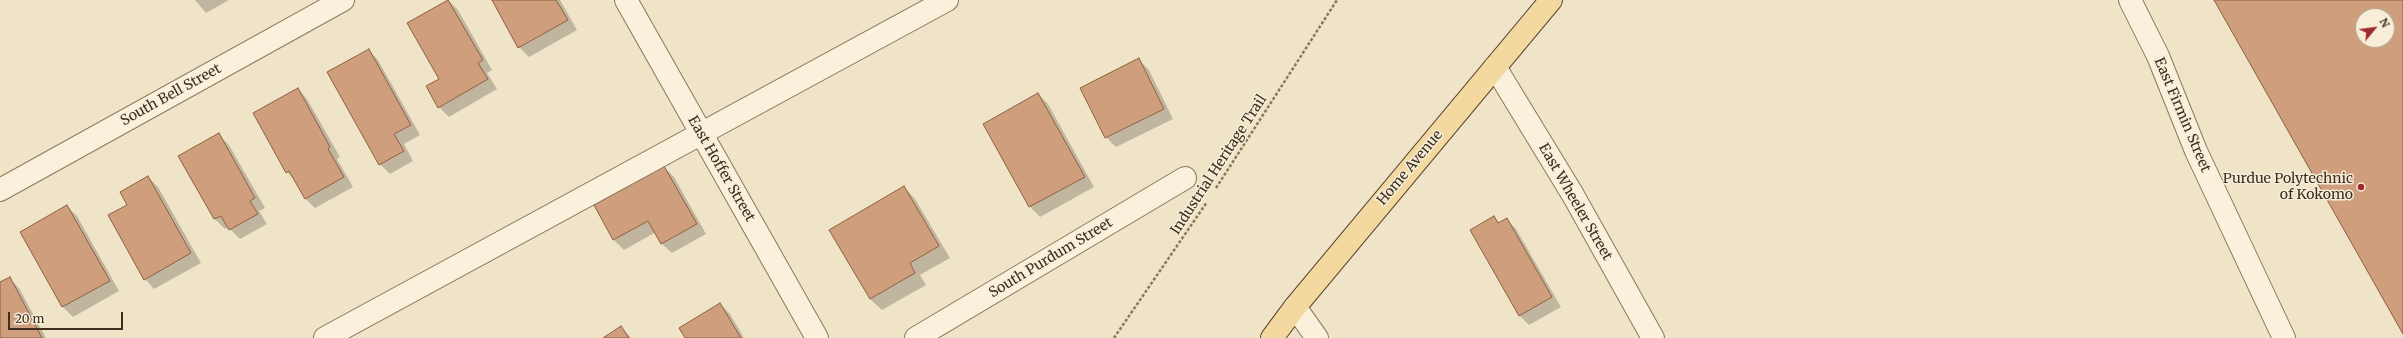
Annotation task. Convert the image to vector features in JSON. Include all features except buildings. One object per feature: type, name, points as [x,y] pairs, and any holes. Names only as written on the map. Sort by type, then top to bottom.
[{"type":"main road","name":"Home Avenue","points":[[1272,338],[1295,306],[1551,0]]},
{"type":"street","name":"South Bell Street","points":[[0,190],[343,0]]},
{"type":"street","name":"East Hoffer Street","points":[[626,0],[700,134],[817,338]]},
{"type":"street","points":[[325,338],[947,0]]},
{"type":"street","name":"East Firmin Street","points":[[2130,0],[2158,56],[2196,151],[2284,338]]},
{"type":"street","name":"East Wheeler Street","points":[[1495,67],[1573,195],[1653,338]]},
{"type":"street","name":"South Purdum Street","points":[[916,338],[1185,178]]},
{"type":"street","points":[[1295,306],[1317,338]]},
{"type":"path","name":"Industrial Heritage Trail","points":[[1215,190],[1337,0]]},
{"type":"path","name":"Industrial Heritage Trail","points":[[1114,338],[1211,196]]},
{"type":"place","name":"Purdue Polytechnic of Kokomo","points":[[2361,187]]}]
